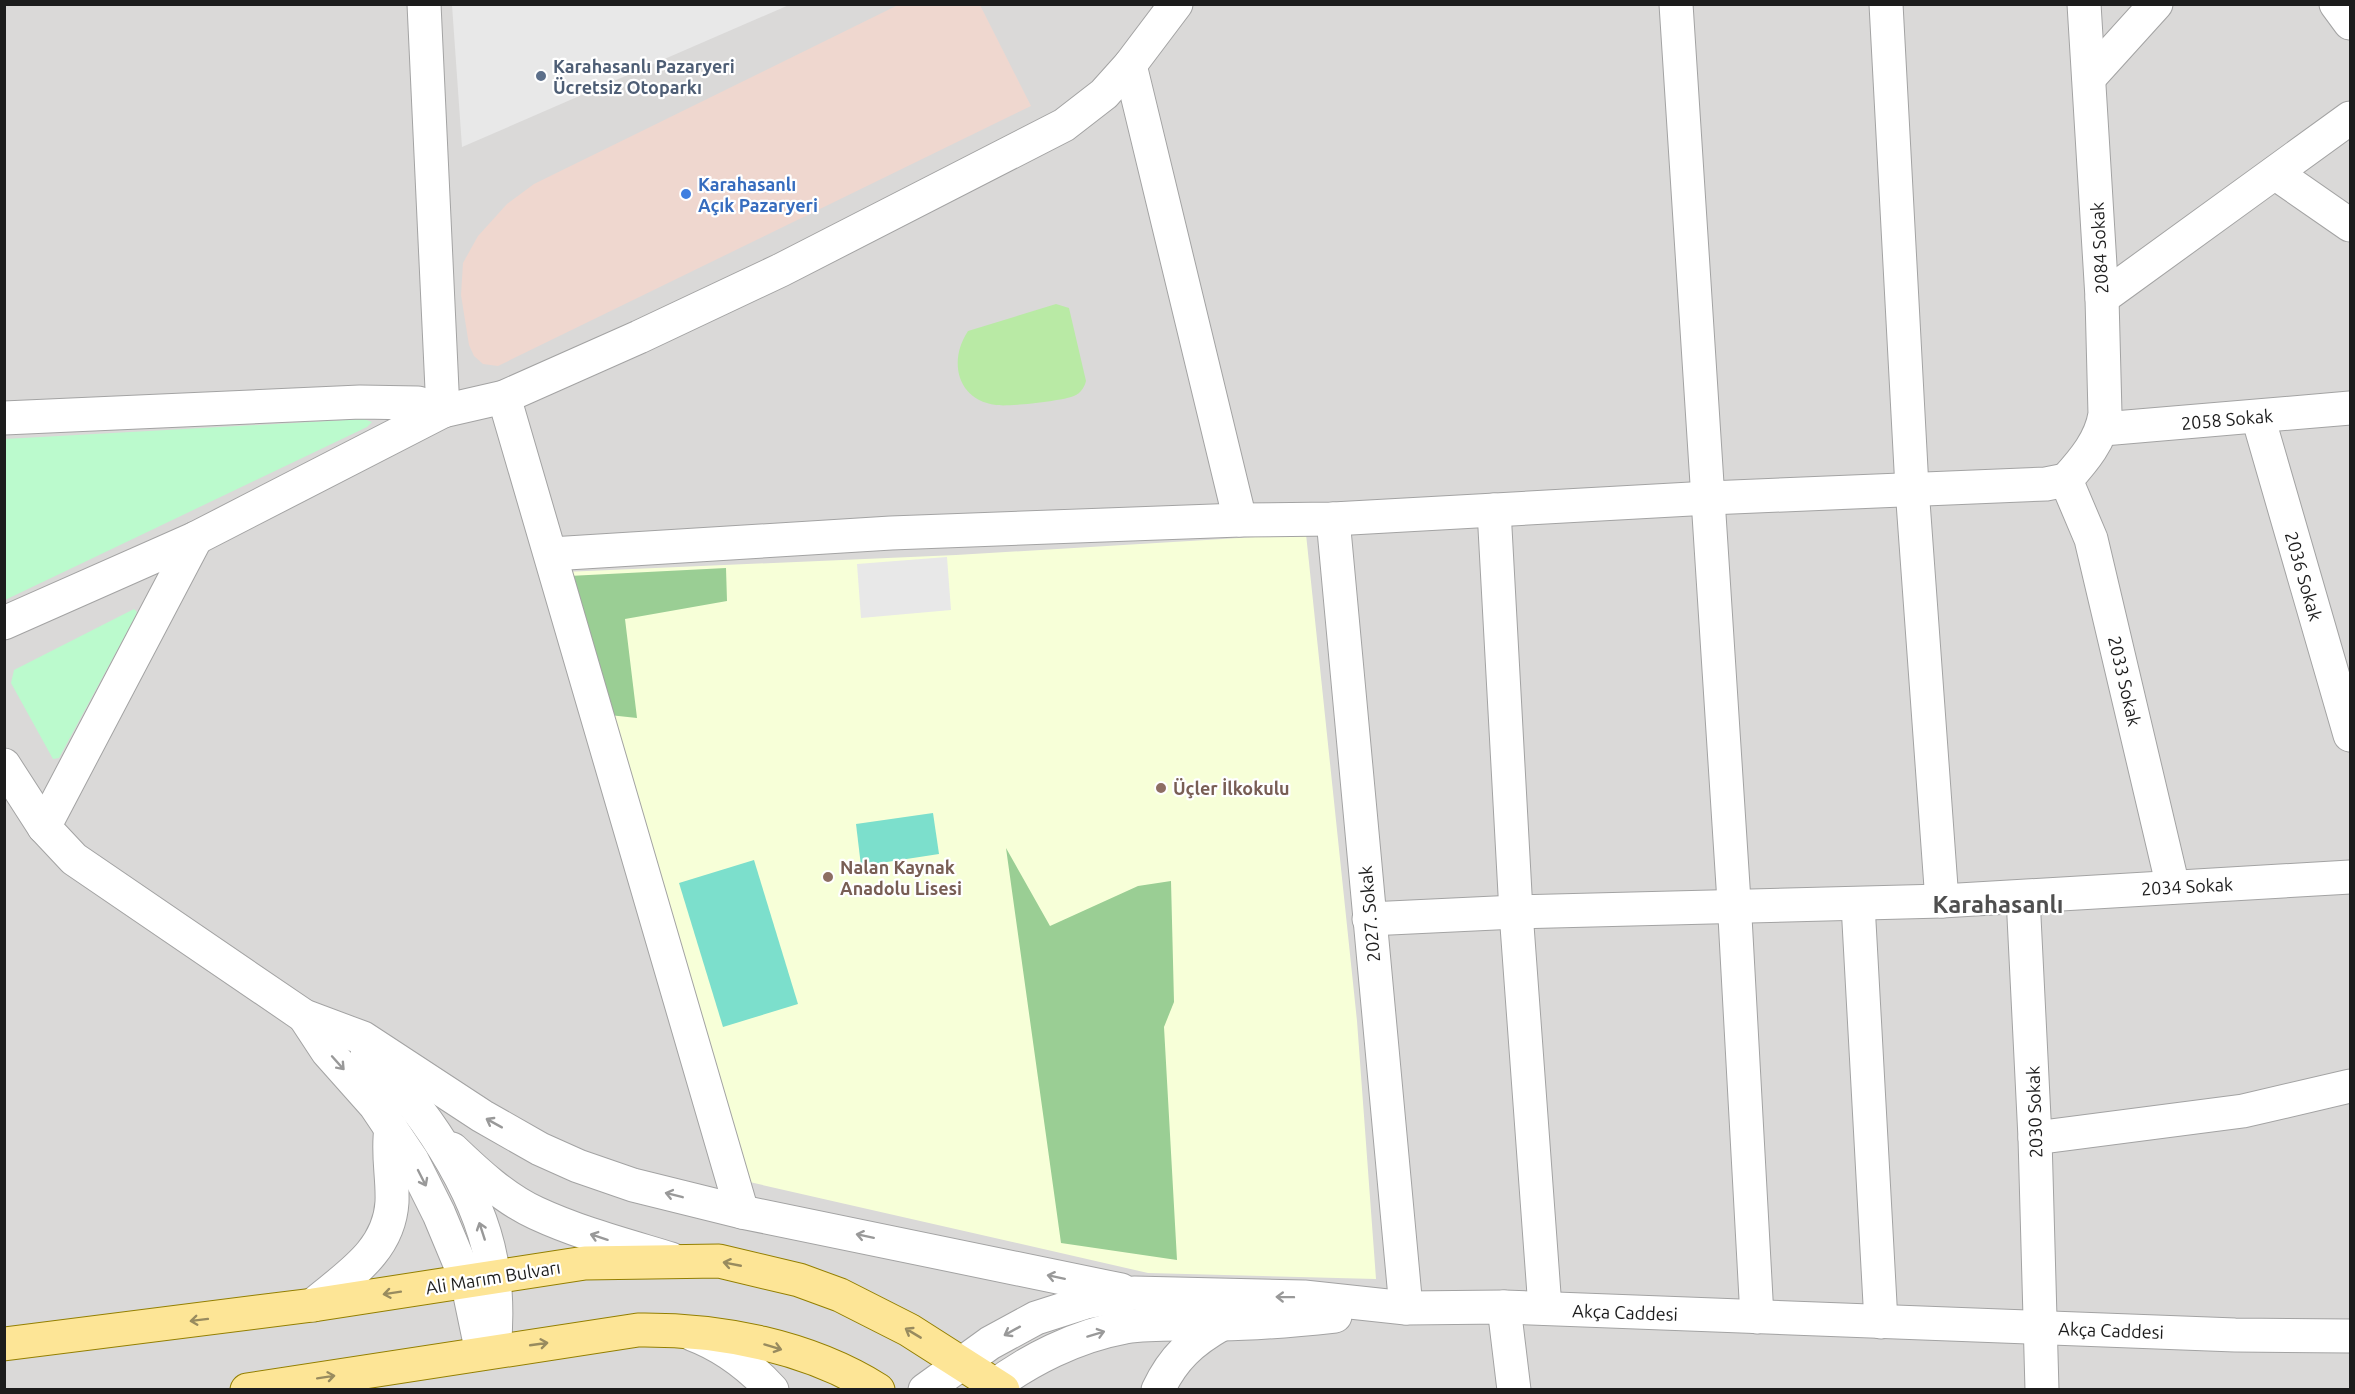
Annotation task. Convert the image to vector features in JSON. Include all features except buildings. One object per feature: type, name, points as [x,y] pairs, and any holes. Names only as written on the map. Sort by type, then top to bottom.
[{"type":"main road","name":"Ali Marım Bulvarı","points":[[4,1344],[313,1305],[585,1263],[719,1261],[820,1287],[876,1312],[963,1363],[996,1388]]},
{"type":"main road","points":[[248,1389],[638,1330],[682,1330],[726,1334],[825,1365],[878,1389]]},
{"type":"street","points":[[424,4],[443,411]]},
{"type":"street","points":[[4,623],[196,538],[443,411],[504,397],[542,382],[781,270],[1064,125],[1104,94],[1130,65],[1176,4]]},
{"type":"street","points":[[1676,4],[1734,908],[1756,1317]]},
{"type":"street","points":[[1886,4],[1912,488],[1942,901]]},
{"type":"street","name":"2084 Sokak","points":[[2066,480],[2083,461],[2103,429],[2106,414],[2102,298],[2084,4]]},
{"type":"street","points":[[2089,78],[2156,4]]},
{"type":"street","points":[[2336,4],[2350,23]]},
{"type":"street","points":[[1130,65],[1240,520]]},
{"type":"street","points":[[2102,298],[2350,118]]},
{"type":"street","points":[[2275,173],[2350,225]]},
{"type":"street","points":[[504,397],[742,1212]]},
{"type":"street","points":[[4,418],[360,402],[418,403],[443,411]]},
{"type":"street","name":"2058 Sokak","points":[[2103,429],[2350,408]]},
{"type":"street","name":"2036 Sokak","points":[[2258,417],[2350,732]]},
{"type":"street","points":[[551,554],[891,533],[1240,520],[1333,519],[1912,488],[2046,484],[2066,480]]},
{"type":"street","name":"2033 Sokak","points":[[2066,480],[2091,538],[2173,886]]},
{"type":"street","points":[[1494,510],[1516,912],[1545,1308]]},
{"type":"street","name":"2027. Sokak","points":[[1333,519],[1406,1308]]},
{"type":"street","points":[[44,826],[196,538]]},
{"type":"street","points":[[4,765],[44,826],[75,859],[382,1068],[412,1102],[451,1162],[475,1211],[491,1258],[480,1279]]},
{"type":"street","name":"2034 Sokak","points":[[1369,919],[1516,912],[1942,901],[2350,877]]},
{"type":"street","name":"2030 Sokak","points":[[2023,897],[2035,1138],[2042,1389]]},
{"type":"street","points":[[1858,903],[1881,1322]]},
{"type":"street","points":[[317,1022],[363,1038],[414,1069],[482,1116],[540,1149],[633,1185],[742,1212],[1134,1293]]},
{"type":"street","points":[[317,1022],[327,1051],[375,1105],[391,1128],[480,1279],[488,1352]]},
{"type":"street","points":[[2035,1138],[2243,1111],[2350,1086]]},
{"type":"street","points":[[428,1127],[502,1192],[535,1213],[597,1237],[675,1260]]},
{"type":"street","points":[[313,1305],[367,1260],[383,1237],[390,1220],[392,1200],[388,1151],[391,1128]]},
{"type":"street","name":"Akça Caddesi","points":[[925,1389],[990,1343],[1036,1318],[1086,1302],[1134,1293],[1304,1297],[1406,1308],[1545,1308],[2235,1335],[2350,1336]]},
{"type":"street","points":[[1504,1307],[1514,1389]]},
{"type":"street","points":[[996,1388],[1059,1349],[1100,1333],[1156,1323],[1222,1324],[1306,1319],[1406,1308]]},
{"type":"street","points":[[1158,1389],[1172,1364],[1184,1350],[1198,1338],[1222,1324]]},
{"type":"street","points":[[682,1330],[710,1341],[732,1354],[757,1373],[772,1389]]},
{"type":"shaded area","name":"Karahasanlı Pazaryeri Ücretsiz Otoparkı","points":[[452,4],[789,5],[462,147]]},
{"type":"shaded area","points":[[5,5],[2350,5],[2350,1389],[5,1390]]},
{"type":"shaded area","name":"Karahasanlı Açık Pazaryeri","points":[[898,5],[980,5],[1031,106],[498,366],[483,364],[474,356],[469,345],[461,295],[463,263],[478,236],[507,204],[534,184]]},
{"type":"shaded area","points":[[364,419],[372,422],[367,427],[5,600],[5,439]]},
{"type":"shaded area","points":[[1306,534],[1357,1021],[1376,1279],[1148,1273],[745,1181],[564,572],[956,555]]},
{"type":"shaded area","points":[[947,557],[951,610],[861,618],[857,564]]},
{"type":"shaded area","points":[[134,609],[137,612],[134,619],[59,758],[53,759],[11,683],[14,670]]},
{"type":"shaded area","points":[[933,813],[939,854],[861,866],[856,824]]},
{"type":"shaded area","points":[[754,860],[798,1004],[723,1027],[679,883]]},
{"type":"green space","points":[[1056,304],[1069,308],[1086,381],[1081,391],[1065,399],[1012,405],[996,405],[972,396],[960,377],[958,366],[958,355],[968,331]]},
{"type":"green space","points":[[726,568],[727,601],[625,619],[637,718],[609,715],[569,576]]},
{"type":"green space","points":[[1006,848],[1050,926],[1138,886],[1171,881],[1174,1002],[1164,1027],[1177,1260],[1061,1243]]},
{"type":"place","name":"Karahasanlı Pazaryeri Ücretsiz Otoparkı","points":[[541,76]]},
{"type":"place","name":"Karahasanlı Açık Pazaryeri","points":[[686,194]]},
{"type":"place","name":"Üçler İlkokulu","points":[[1161,788]]},
{"type":"place","name":"Nalan Kaynak Anadolu Lisesi","points":[[828,877]]},
{"type":"district","name":"Karahasanlı","points":[[1998,904]]}]
